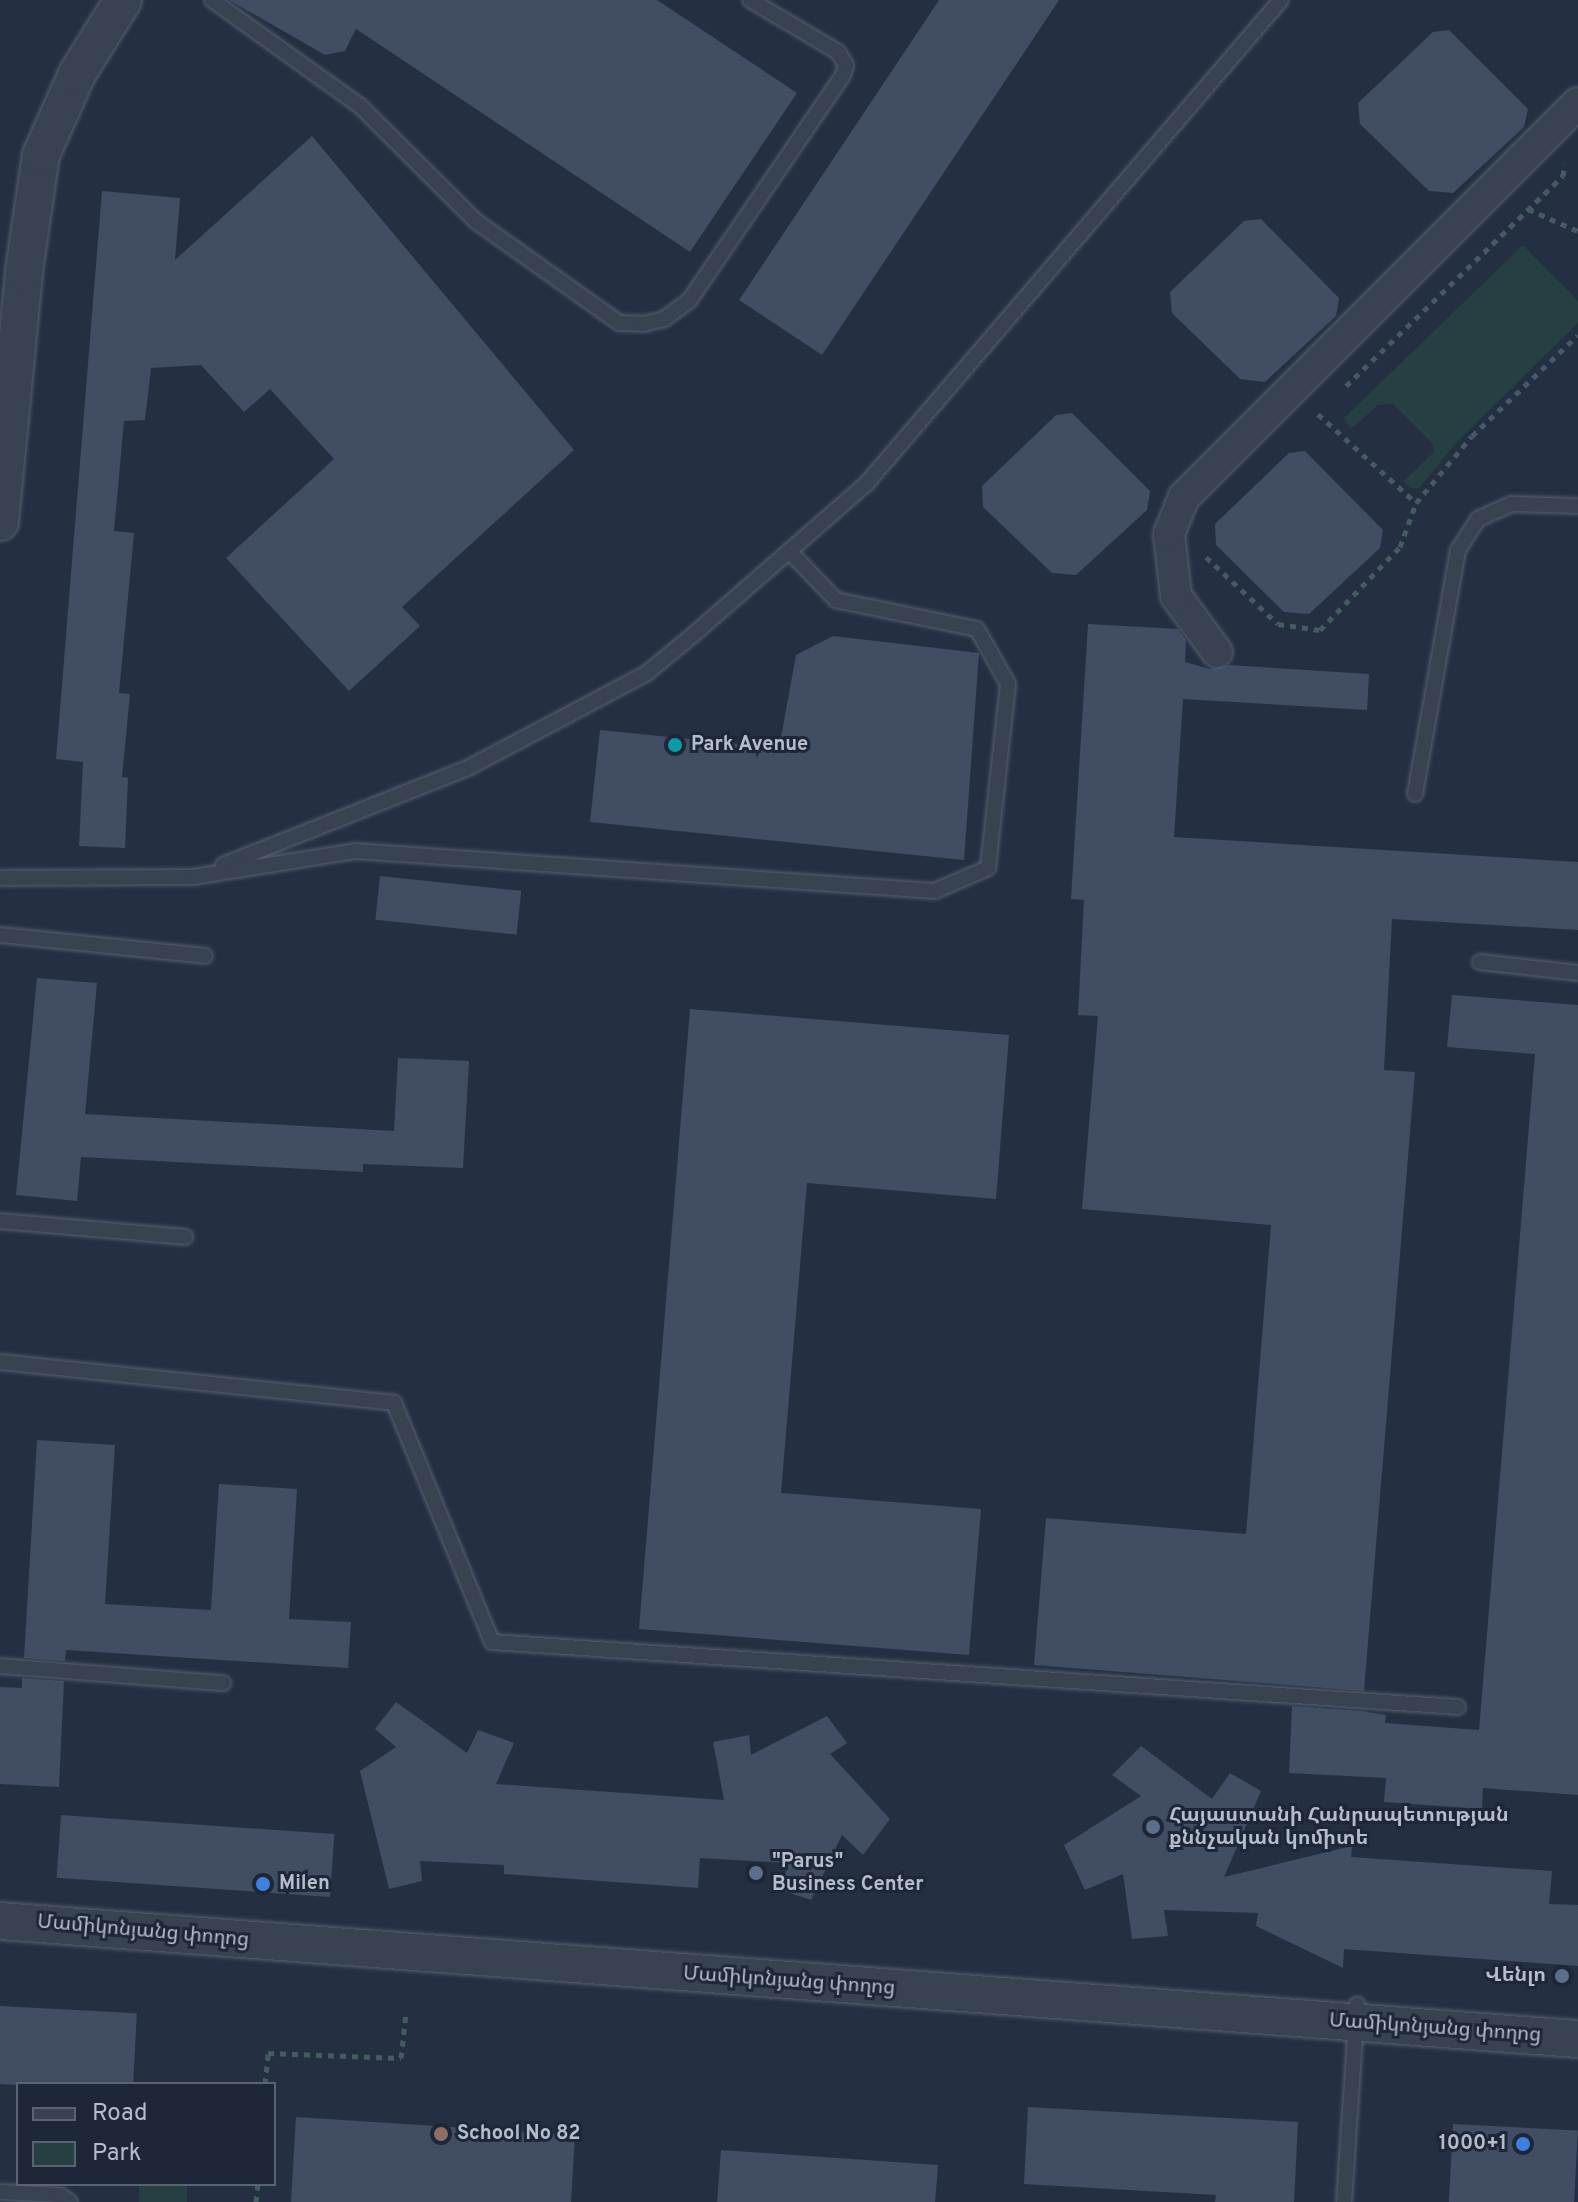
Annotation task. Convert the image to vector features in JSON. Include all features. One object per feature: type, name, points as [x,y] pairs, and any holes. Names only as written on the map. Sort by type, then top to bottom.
[{"type":"street","points":[[0,333],[23,153],[63,68],[103,0]]},
{"type":"street","points":[[0,522],[24,271],[41,155],[77,74],[123,0]]},
{"type":"street","points":[[1217,652],[1176,596],[1169,534],[1184,497],[1578,103]]},
{"type":"street","name":"Մամիկոնյանց փողոց","points":[[0,1906],[1356,2014],[1578,2039]]},
{"type":"street","name":"Մամիկոնյանց փողոց","points":[[0,1921],[1356,2014],[1578,2020]]},
{"type":"lane","points":[[212,0],[360,106],[477,222],[619,323],[643,324],[664,319],[689,301],[843,75],[846,65],[838,52],[750,0]]},
{"type":"lane","points":[[193,877],[466,769],[647,673],[867,483],[1281,0]]},
{"type":"lane","points":[[1415,794],[1458,550],[1478,519],[1512,504],[1578,506]]},
{"type":"lane","points":[[0,878],[193,877],[355,851],[935,891],[988,868],[1008,684],[977,629],[836,600],[789,551]]},
{"type":"lane","points":[[0,935],[205,956]]},
{"type":"lane","points":[[1480,962],[1578,973]]},
{"type":"lane","points":[[0,1221],[185,1237]]},
{"type":"lane","points":[[0,1362],[394,1403],[492,1642],[1458,1707]]},
{"type":"lane","points":[[0,1666],[223,1683]]},
{"type":"lane","points":[[1344,2202],[1356,2014]]},
{"type":"lane","points":[[0,2192],[60,2195],[70,2202]]},
{"type":"path","points":[[1340,392],[1563,176],[1567,153]]},
{"type":"path","points":[[1528,209],[1578,231]]},
{"type":"path","points":[[1203,548],[1204,556],[1278,624],[1320,630],[1400,547],[1416,503],[1472,436],[1578,335]]},
{"type":"path","points":[[1306,424],[1329,403]]},
{"type":"path","points":[[1318,414],[1416,503]]},
{"type":"path","points":[[265,2082],[268,2053],[401,2058],[406,2013]]},
{"type":"green space","points":[[1523,245],[1578,301],[1578,323],[1455,444],[1419,488],[1410,488],[1404,481],[1434,452],[1433,444],[1393,404],[1378,405],[1351,429],[1344,418]]},
{"type":"green space","points":[[139,2186],[187,2186],[187,2202],[139,2202]]},
{"type":"building","points":[[229,0],[657,0],[797,93],[690,252],[356,29],[345,51],[325,55]]},
{"type":"building","points":[[939,0],[1059,0],[822,355],[739,300]]},
{"type":"building","points":[[1449,30],[1528,109],[1524,127],[1453,193],[1429,191],[1360,124],[1358,103],[1433,32]]},
{"type":"building","points":[[312,136],[574,450],[402,607],[420,626],[349,691],[226,558],[334,459],[270,389],[244,412],[201,365],[151,368],[145,420],[124,421],[114,531],[134,533],[119,693],[130,694],[122,777],[128,778],[125,848],[79,846],[83,762],[56,759],[102,191],[180,198],[175,260]]},
{"type":"building","points":[[1261,219],[1339,298],[1336,316],[1265,382],[1240,379],[1172,313],[1170,292],[1244,221]]},
{"type":"building","points":[[1072,413],[1150,491],[1147,510],[1076,575],[1052,573],[983,507],[982,486],[1056,415]]},
{"type":"building","points":[[1305,451],[1383,530],[1380,548],[1309,614],[1284,612],[1216,545],[1215,524],[1289,453]]},
{"type":"building","points":[[1088,624],[1178,629],[1186,640],[1185,662],[1210,669],[1229,665],[1369,674],[1367,710],[1183,699],[1174,837],[1578,862],[1578,930],[1392,919],[1384,1070],[1415,1072],[1364,1691],[1034,1665],[1046,1518],[1246,1534],[1271,1225],[1082,1209],[1098,1016],[1078,1015],[1084,900],[1071,899]]},
{"type":"building","name":"Park Avenue","points":[[833,636],[979,653],[964,860],[590,822],[600,730],[779,748],[796,655]]},
{"type":"building","points":[[380,876],[521,891],[517,935],[375,920]]},
{"type":"building","points":[[37,978],[97,983],[85,1114],[394,1131],[398,1058],[469,1061],[463,1168],[363,1164],[363,1172],[81,1157],[77,1201],[16,1195]]},
{"type":"building","points":[[1452,995],[1578,1005],[1578,1795],[1483,1788],[1482,1809],[1384,1802],[1386,1778],[1289,1773],[1292,1706],[1386,1715],[1385,1723],[1479,1730],[1535,1054],[1447,1047]]},
{"type":"building","points":[[690,1009],[1009,1035],[996,1199],[807,1183],[781,1493],[981,1509],[969,1655],[639,1629]]},
{"type":"building","points":[[37,1440],[115,1445],[105,1604],[211,1610],[219,1484],[297,1489],[289,1619],[351,1622],[348,1668],[66,1650],[65,1661],[24,1658]]},
{"type":"building","points":[[22,1678],[64,1681],[59,1787],[0,1784],[0,1687],[22,1688]]},
{"type":"building","points":[[396,1702],[467,1753],[478,1730],[514,1743],[496,1784],[724,1800],[713,1742],[749,1735],[751,1755],[827,1716],[847,1743],[830,1754],[890,1819],[863,1855],[842,1835],[811,1900],[781,1890],[788,1863],[700,1858],[698,1888],[504,1874],[504,1865],[420,1861],[422,1881],[389,1889],[360,1771],[396,1747],[375,1729]]},
{"type":"building","points":[[1141,1746],[1212,1799],[1230,1773],[1261,1791],[1224,1877],[1352,1846],[1351,1857],[1552,1871],[1549,1904],[1578,1905],[1578,1966],[1344,1949],[1343,1968],[1256,1926],[1258,1913],[1164,1910],[1168,1936],[1132,1939],[1123,1874],[1085,1890],[1064,1845],[1141,1796],[1112,1775]]},
{"type":"building","points":[[61,1815],[334,1834],[330,1897],[57,1878]]},
{"type":"building","points":[[0,2006],[137,2013],[133,2082],[0,2084]]},
{"type":"building","points":[[1028,2107],[1298,2122],[1294,2202],[1215,2202],[1216,2195],[1024,2184]]},
{"type":"building","points":[[296,2117],[575,2135],[571,2202],[291,2202]]},
{"type":"building","points":[[1453,2124],[1578,2131],[1574,2202],[1449,2202]]},
{"type":"building","points":[[721,2150],[938,2165],[935,2202],[717,2202]]},
{"type":"place","name":"Park Avenue","points":[[675,745]]},
{"type":"place","name":"Հայաստանի Հանրապետության քննչական կոմիտե","points":[[1153,1827]]},
{"type":"place","name":"\"Parus\" Business Center","points":[[756,1873]]},
{"type":"place","name":"Milen","points":[[263,1884]]},
{"type":"place","name":"Վենլո","points":[[1562,1976]]},
{"type":"place","name":"School No 82","points":[[441,2134]]},
{"type":"place","name":"1000+1","points":[[1523,2144]]}]
